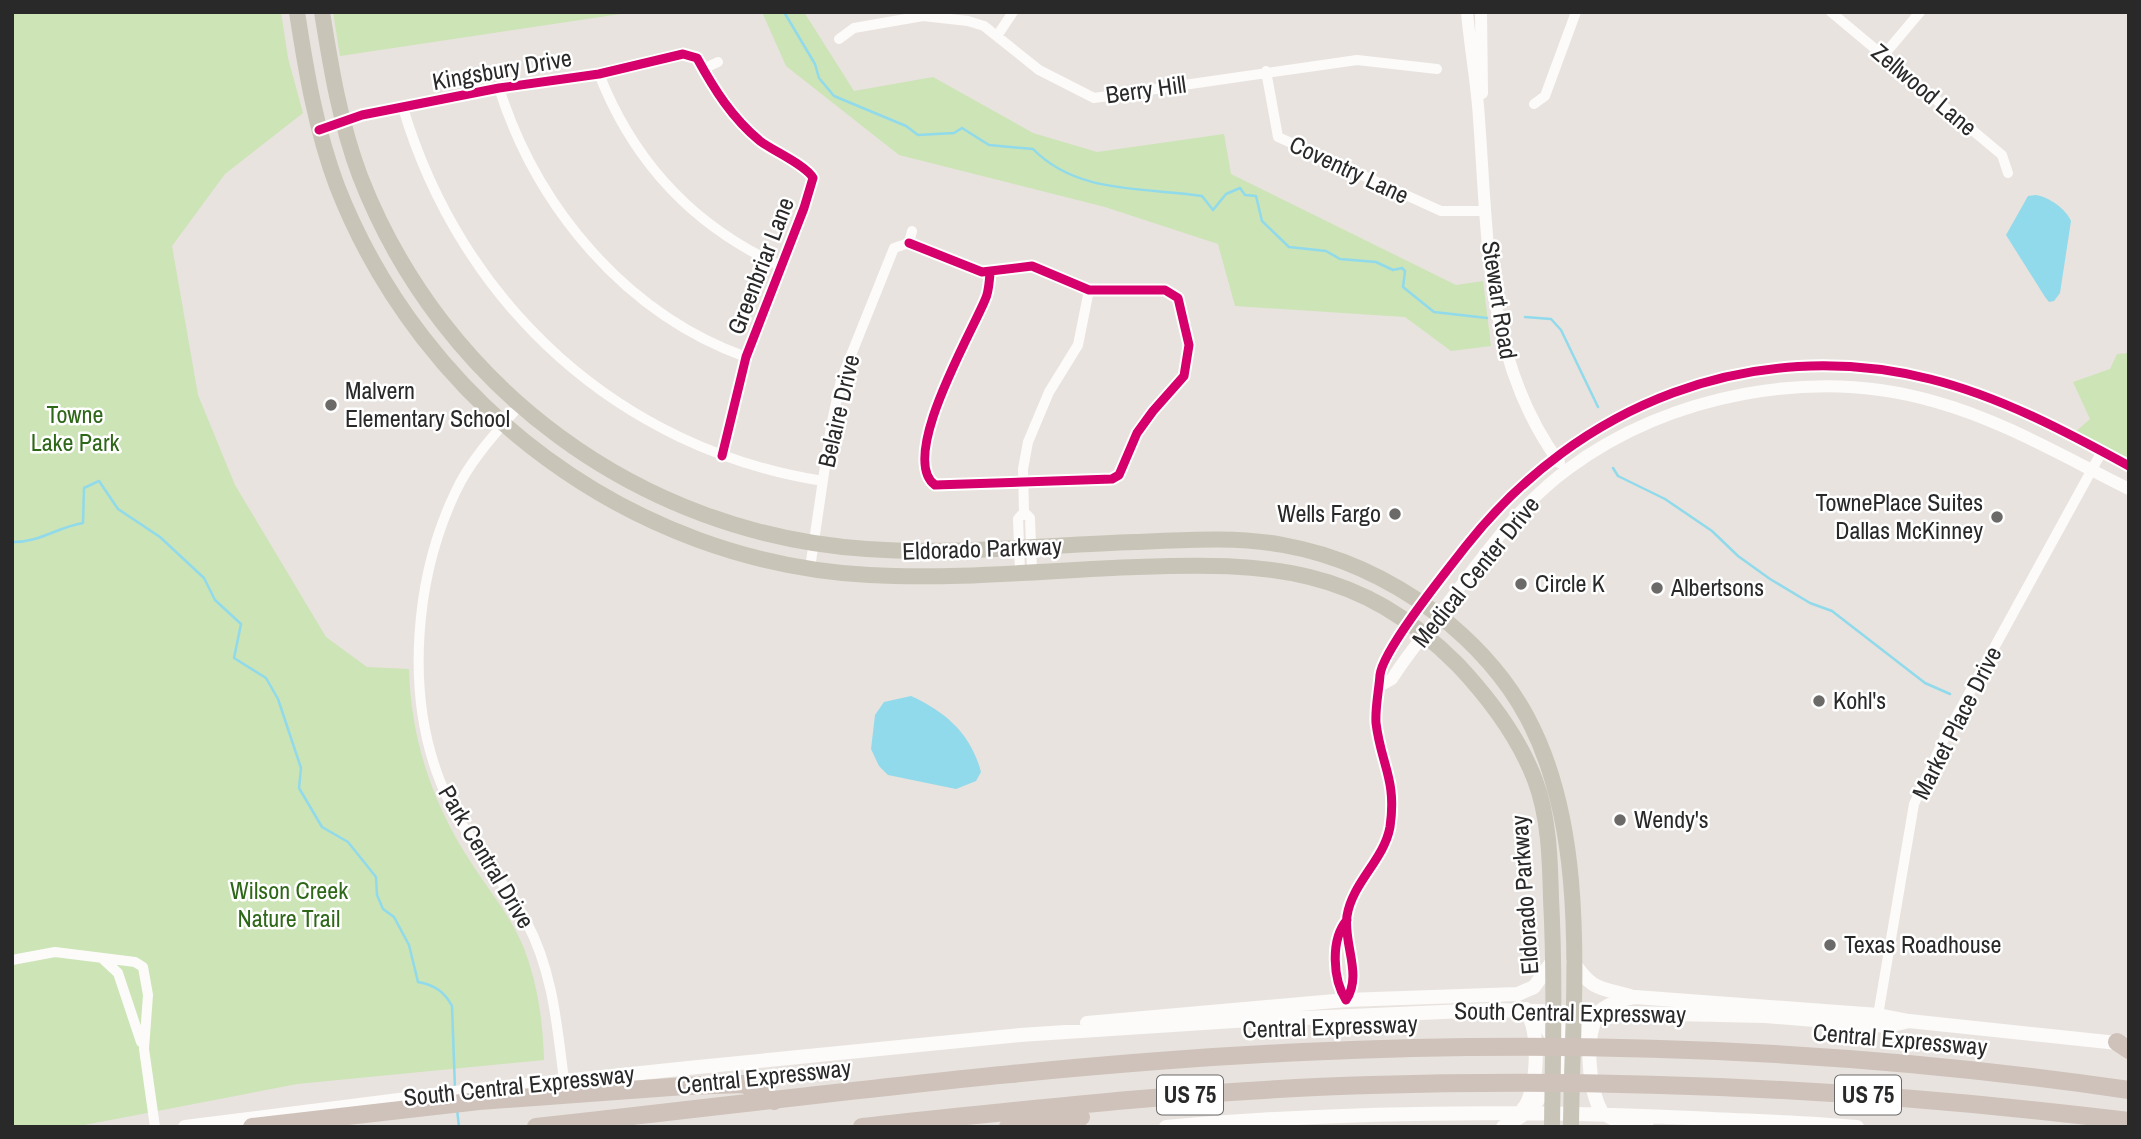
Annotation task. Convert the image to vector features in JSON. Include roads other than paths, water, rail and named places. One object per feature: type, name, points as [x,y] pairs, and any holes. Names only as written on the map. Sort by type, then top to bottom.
[{"type":"highway","name":"Central Expressway","points":[[536,1127],[1176,1060],[1465,1047],[1640,1048],[1812,1056],[1951,1068],[2129,1090]]},
{"type":"highway","points":[[252,1127],[479,1095],[744,1084],[774,1101]]},
{"type":"highway","name":"US 75","points":[[862,1127],[1195,1095],[1369,1085],[1656,1084],[1904,1098],[2129,1121]]},
{"type":"highway","points":[[1008,1127],[1117,1112],[1195,1095]]},
{"type":"main road","name":"Eldorado Parkway","points":[[297,12],[319,130],[348,211],[384,282],[445,368],[503,425],[587,488],[676,532],[740,554],[810,568],[889,575],[1196,564],[1266,568],[1323,580],[1361,596],[1423,635],[1464,672],[1490,704],[1526,760],[1542,807],[1549,853],[1555,1004],[1564,1050],[1571,1123]]},
{"type":"main road","name":"Eldorado Parkway","points":[[322,12],[342,120],[358,172],[377,216],[416,286],[468,355],[519,406],[578,452],[687,510],[740,528],[814,544],[886,550],[1186,539],[1285,545],[1346,562],[1391,582],[1439,616],[1480,653],[1522,708],[1538,741],[1558,802],[1570,876],[1572,1004],[1553,1091],[1552,1123]]},
{"type":"main road","points":[[676,532],[687,510]]},
{"type":"main road","points":[[1186,539],[1196,564],[1236,557],[1276,561],[1283,555],[1285,545]]},
{"type":"main road","points":[[1490,704],[1514,725],[1524,740],[1546,792],[1558,802]]},
{"type":"main road","points":[[1542,807],[1550,807],[1554,812],[1562,861],[1570,876]]},
{"type":"main road","points":[[1482,998],[1529,991],[1554,959]]},
{"type":"main road","points":[[1573,962],[1583,977],[1596,988],[1635,998]]},
{"type":"main road","points":[[1482,998],[1518,1005],[1538,1019],[1564,1050],[1583,1094],[1616,1122],[1647,1127]]},
{"type":"main road","name":"South Central Expressway","points":[[1020,1035],[1045,1028],[1140,1017],[1346,1000],[1482,998]]},
{"type":"main road","points":[[1503,1127],[1540,1099],[1564,1050],[1581,1029],[1613,1003],[1635,998]]},
{"type":"main road","name":"South Central Expressway","points":[[1635,998],[1878,1015],[1909,1021],[2125,1045]]},
{"type":"main road","points":[[1516,1119],[1533,1090],[1535,1029],[1518,1005]]},
{"type":"main road","name":"South Central Expressway","points":[[479,1095],[564,1080],[1020,1035],[1372,1013],[1618,1011],[1765,1016],[1888,1026],[1909,1021]]},
{"type":"main road","points":[[1597,1014],[1591,1037],[1591,1086],[1616,1122]]},
{"type":"main road","name":"South Central Expressway","points":[[185,1127],[440,1100]]},
{"type":"main road","points":[[1167,1127],[1305,1117],[1493,1113],[1613,1114],[1857,1127]]},
{"type":"street","points":[[996,36],[1013,12]]},
{"type":"street","name":"Stewart Road","points":[[1467,12],[1479,114],[1485,211],[1503,348],[1530,419],[1565,471]]},
{"type":"street","name":"Stewart Road","points":[[1479,114],[1482,98],[1481,12]]},
{"type":"street","points":[[1534,104],[1545,96],[1576,12]]},
{"type":"street","name":"Zellwood Lane","points":[[1831,12],[2002,155],[2008,173]]},
{"type":"street","points":[[1883,56],[1920,12]]},
{"type":"street","name":"Berry Hill","points":[[839,39],[854,28],[923,16],[968,22],[984,26],[1039,70],[1094,98],[1266,71],[1357,60],[1437,69]]},
{"type":"street","name":"Kingsbury Drive","points":[[319,130],[342,120],[499,88],[599,74],[645,61],[694,55]]},
{"type":"street","name":"Greenbriar Lane","points":[[694,55],[722,101],[740,122],[760,141],[812,174],[811,190],[746,357],[722,456]]},
{"type":"street","points":[[703,69],[718,62]]},
{"type":"street","name":"Coventry Lane","points":[[1266,71],[1278,137],[1441,211],[1485,211]]},
{"type":"street","points":[[599,74],[626,134],[669,190],[723,236],[781,266]]},
{"type":"street","points":[[499,88],[520,145],[541,184],[590,250],[651,306],[687,330],[746,357]]},
{"type":"street","points":[[403,108],[428,180],[447,219],[470,255],[531,330],[568,365],[614,400],[679,438],[722,456],[794,476],[823,481]]},
{"type":"street","points":[[912,230],[909,243],[974,271],[990,274],[1032,266],[1089,290],[1172,293],[1182,305],[1189,345],[1184,376],[1137,433],[1119,475],[1112,479],[1023,484],[934,485],[928,480],[925,469],[935,412],[948,374],[986,298],[990,274]]},
{"type":"street","name":"Belaire Drive","points":[[810,568],[836,403],[856,336],[894,247],[909,243]]},
{"type":"street","points":[[1026,571],[1030,518],[1024,512],[1023,484],[1028,442],[1037,416],[1078,345],[1089,290]]},
{"type":"street","name":"Medical Center Drive","points":[[1346,1000],[1339,989],[1336,949],[1339,929],[1347,920],[1350,904],[1382,851],[1391,816],[1391,778],[1377,728],[1375,709],[1381,685],[1380,673],[1388,655],[1422,603],[1482,526],[1506,499],[1554,456],[1609,421],[1656,398],[1712,381],[1784,369],[1863,368],[1929,379],[1986,397],[2129,466]]},
{"type":"street","points":[[1784,369],[1787,389]]},
{"type":"street","name":"Medical Center Drive","points":[[1381,685],[1392,679],[1423,635],[1522,509],[1565,471],[1614,440],[1705,403],[1787,389],[1851,388],[1935,401],[1998,425],[2129,489]]},
{"type":"street","name":"Park Central Drive","points":[[519,406],[468,470],[456,490],[439,536],[424,605],[420,685],[427,736],[440,781],[462,826],[526,920],[544,964],[551,989],[564,1080]]},
{"type":"street","name":"Market Place Drive","points":[[1878,1015],[1914,804],[1944,739],[2101,453]]},
{"type":"street","points":[[1482,526],[1496,540]]},
{"type":"street","points":[[12,960],[55,952],[135,962],[143,967],[148,995],[144,1049]]},
{"type":"street","points":[[103,959],[118,972],[144,1049],[155,1127]]},
{"type":"water","points":[[2036,195],[2056,204],[2071,221],[2060,293],[2054,301],[2049,302],[2006,235],[2028,196]]},
{"type":"water","points":[[911,696],[946,717],[964,735],[977,758],[981,772],[976,781],[956,789],[888,775],[879,766],[871,749],[875,715],[884,702]]},
{"type":"waterway","points":[[784,12],[815,64],[819,78],[834,96],[906,126],[918,135],[954,133],[962,128],[989,145],[1033,149],[1051,164],[1091,182],[1202,196],[1213,210],[1226,194],[1240,188],[1245,195],[1256,196],[1262,221],[1289,247],[1326,251],[1340,259],[1376,262],[1393,270],[1402,268],[1405,271],[1403,287],[1434,312],[1487,318]]},
{"type":"waterway","points":[[1525,317],[1551,319],[1561,330],[1598,407]]},
{"type":"waterway","points":[[1613,468],[1618,476],[1665,499],[1712,531],[1738,556],[1770,579],[1810,603],[1832,611],[1925,683],[1950,694]]},
{"type":"waterway","points":[[12,542],[31,540],[83,523],[84,488],[99,481],[118,509],[160,537],[204,578],[215,600],[241,624],[234,658],[266,678],[278,699],[301,768],[299,788],[322,827],[348,842],[376,877],[377,895],[383,909],[394,917],[409,945],[418,982],[438,990],[452,1006],[455,1089]]},
{"type":"waterway","points":[[457,1109],[459,1127]]},
{"type":"place","name":"Malvern Elementary School","points":[[331,405]]},
{"type":"place","name":"Wells Fargo","points":[[1395,514]]},
{"type":"place","name":"TownePlace Suites Dallas McKinney","points":[[1997,517]]},
{"type":"place","name":"Circle K","points":[[1521,584]]},
{"type":"place","name":"Albertsons","points":[[1657,588]]},
{"type":"place","name":"Kohl's","points":[[1819,701]]},
{"type":"place","name":"Wendy's","points":[[1620,820]]},
{"type":"place","name":"Texas Roadhouse","points":[[1830,945]]},
{"type":"park label","name":"Towne Lake Park","points":[[75,429]]},
{"type":"park label","name":"Wilson Creek Nature Trail","points":[[289,905]]}]
